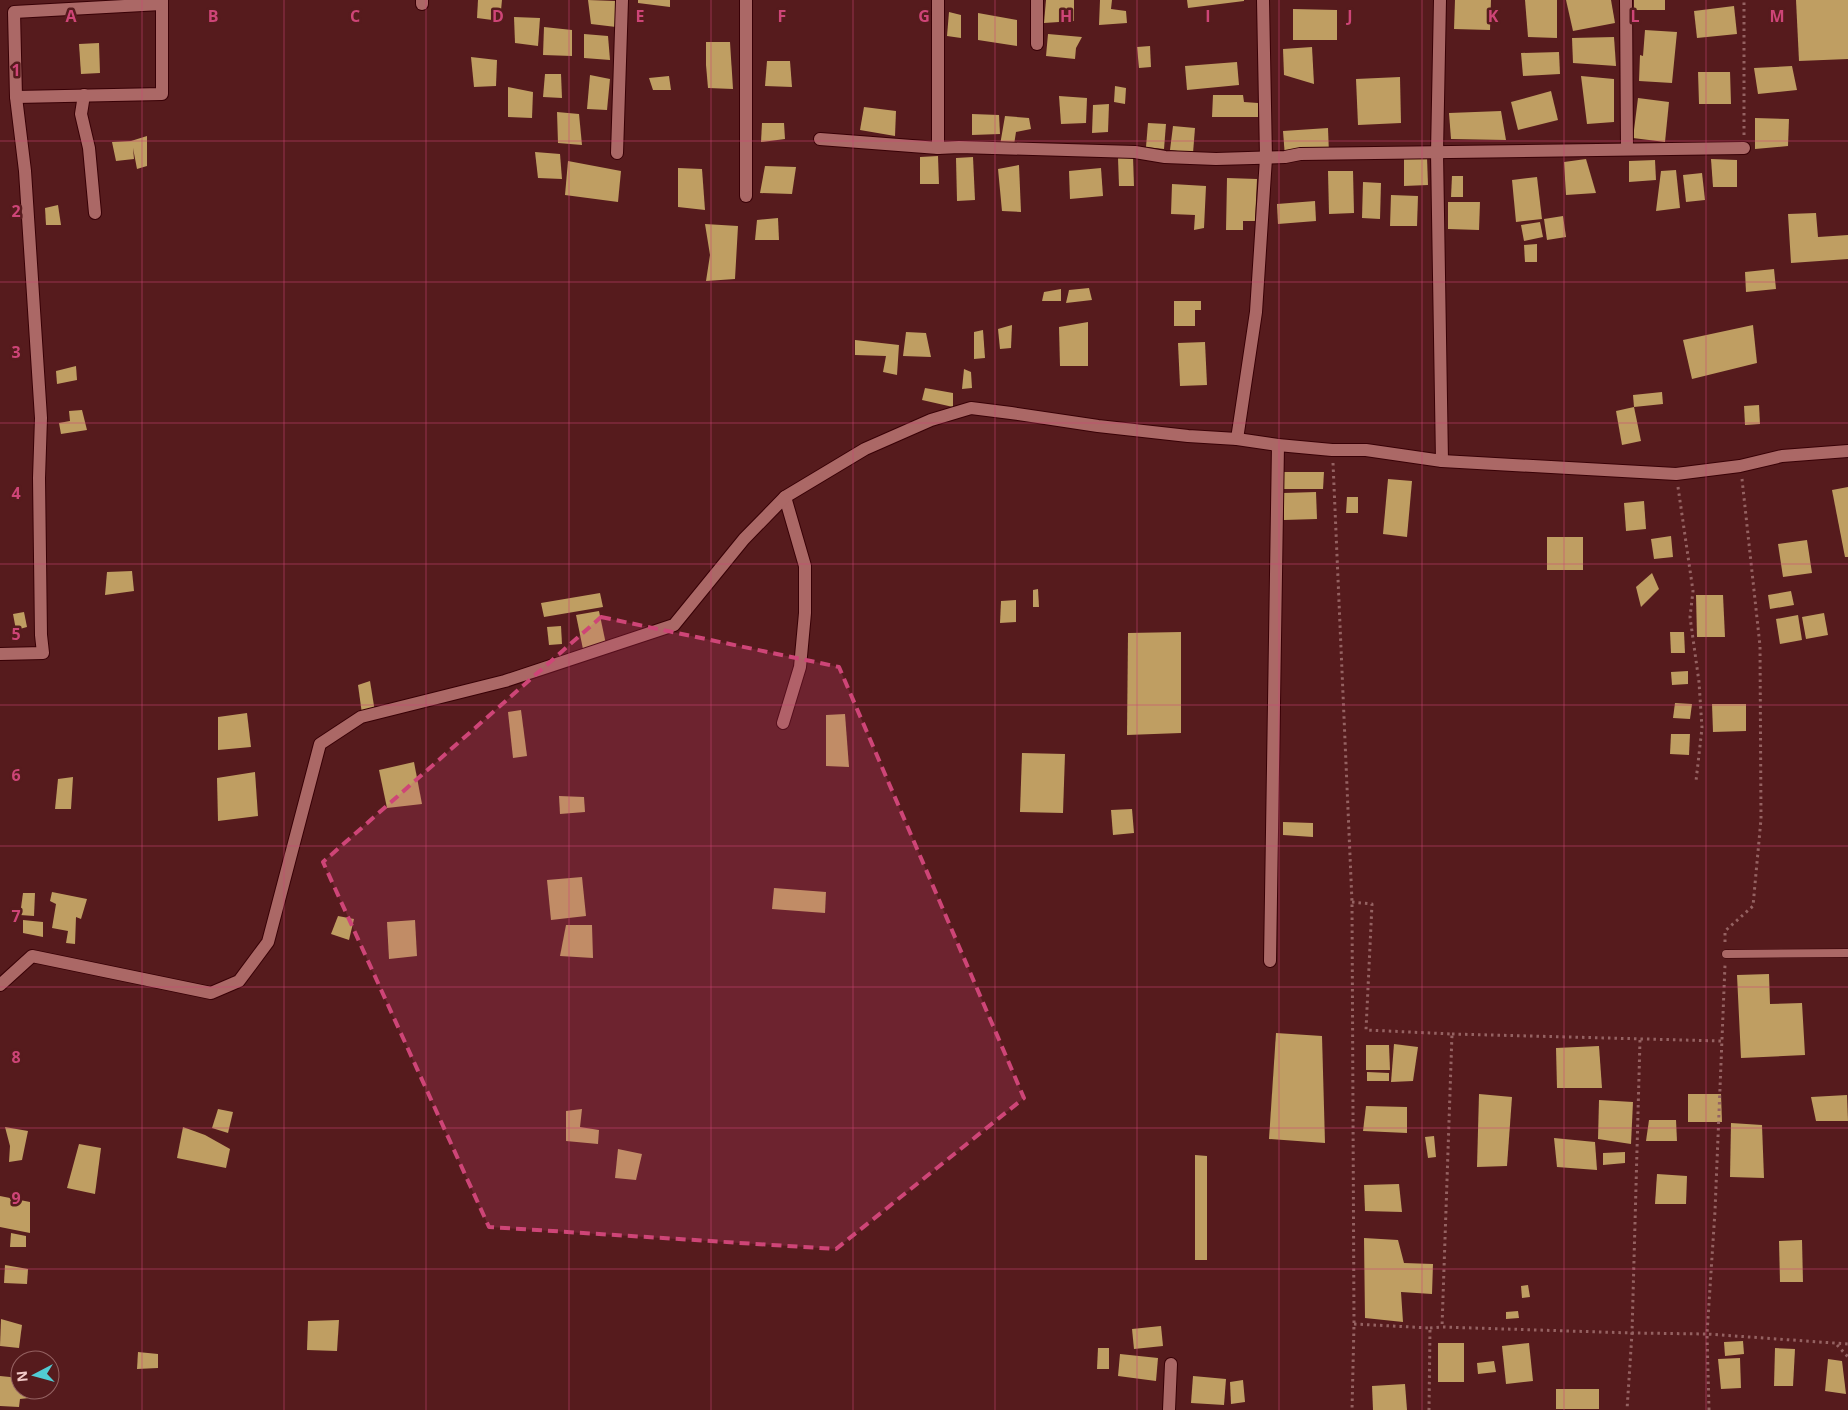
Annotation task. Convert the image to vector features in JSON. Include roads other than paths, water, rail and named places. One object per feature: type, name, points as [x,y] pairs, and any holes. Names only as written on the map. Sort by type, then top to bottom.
[{"type":"street","points":[[617,152],[622,0]]},
{"type":"street","points":[[746,0],[746,196]]},
{"type":"street","points":[[938,0],[938,148]]},
{"type":"street","points":[[1037,0],[1037,44]]},
{"type":"street","points":[[1237,439],[1256,312],[1266,158],[1263,0]]},
{"type":"street","points":[[1440,0],[1437,152],[1442,461]]},
{"type":"street","points":[[1626,0],[1628,149]]},
{"type":"street","points":[[0,654],[43,653],[41,634],[39,478],[41,418],[25,171],[16,97],[14,12],[162,2],[162,94],[16,97]]},
{"type":"street","points":[[84,95],[81,114],[89,148],[95,213]]},
{"type":"street","points":[[820,139],[938,148],[1135,152],[1216,159],[1266,158],[1300,154],[1744,148]]},
{"type":"street","points":[[0,985],[32,956],[211,993],[240,982],[268,942],[320,744],[361,717],[505,681],[674,625],[744,540],[785,497],[865,449],[931,420],[971,408],[1098,426],[1188,436],[1237,439],[1278,446],[1332,450],[1366,450],[1442,461],[1676,474],[1740,466],[1782,456],[1848,451]]},
{"type":"street","points":[[1270,961],[1278,446]]},
{"type":"street","points":[[783,723],[800,667],[805,613],[806,566],[785,497]]},
{"type":"street","points":[[1169,1410],[1171,1364]]},
{"type":"lane","points":[[1726,954],[1848,953]]}]
